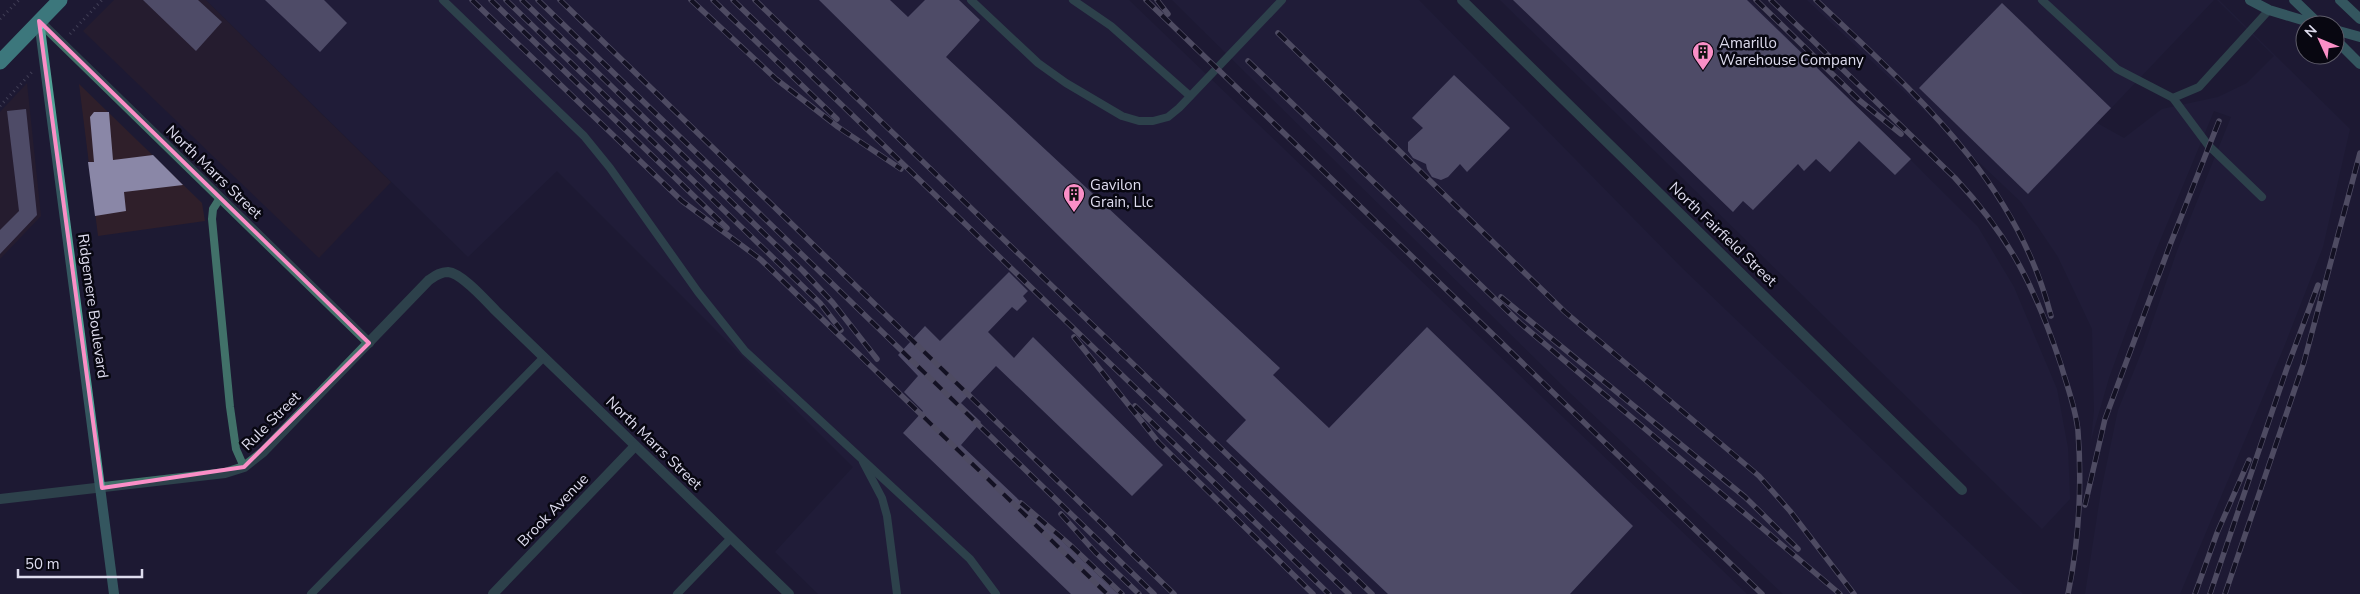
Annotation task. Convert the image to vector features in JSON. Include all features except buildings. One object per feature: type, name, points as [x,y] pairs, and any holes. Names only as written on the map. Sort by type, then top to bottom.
[{"type":"highway","points":[[0,62],[60,0]]},
{"type":"main road","points":[[2250,0],[2269,10],[2295,18]]},
{"type":"main road","points":[[2294,0],[2310,15]]},
{"type":"main road","points":[[2340,0],[2360,20]]},
{"type":"main road","name":"Ridgemere Boulevard","points":[[39,21],[102,488],[114,594]]},
{"type":"main road","points":[[2345,33],[2360,37]]},
{"type":"main road","points":[[2345,49],[2360,64]]},
{"type":"street","name":"North Fairfield Street","points":[[1462,0],[1962,490]]},
{"type":"street","name":"North Marrs Street","points":[[39,21],[369,343]]},
{"type":"street","name":"Rule Street","points":[[0,499],[224,473],[244,467],[263,452],[438,273],[448,272],[457,274],[497,312]]},
{"type":"street","name":"North Marrs Street","points":[[497,312],[790,594]]},
{"type":"street","name":"Brook Avenue","points":[[493,594],[635,446]]},
{"type":"lane","points":[[443,0],[584,136],[610,168],[698,292],[745,351],[970,560],[996,594]]},
{"type":"lane","points":[[971,0],[1030,56],[1082,93],[1122,116],[1139,121],[1153,121],[1168,117],[1282,0]]},
{"type":"lane","points":[[1073,0],[1111,26],[1190,96]]},
{"type":"lane","points":[[2042,0],[2117,70],[2173,98],[2208,145],[2262,197]]},
{"type":"lane","points":[[2173,98],[2199,88],[2269,10]]},
{"type":"lane","points":[[220,198],[212,209],[212,219],[223,345],[236,449],[244,467]]},
{"type":"lane","points":[[310,594],[544,357]]},
{"type":"lane","points":[[860,456],[882,498],[897,594]]},
{"type":"lane","points":[[677,594],[731,538]]},
{"type":"path","points":[[0,19],[18,0]]},
{"type":"path","points":[[68,35],[102,0]]},
{"type":"path","points":[[0,106],[22,83]]},
{"type":"highlighted area","points":[[39,21],[369,343],[244,467],[102,488]]},
{"type":"shaded area","points":[[114,0],[206,0],[391,182],[319,258],[83,31]]},
{"type":"shaded area","points":[[206,0],[1129,0],[1747,594],[818,594],[775,552],[853,467],[557,171],[468,257]]},
{"type":"shaded area","points":[[1172,0],[1419,0],[1681,267],[2023,594],[1783,594],[1567,390]]},
{"type":"shaded area","points":[[1500,0],[1750,0],[1978,227],[2014,287],[2057,389],[2068,448],[2070,499],[2042,529]]},
{"type":"shaded area","points":[[1807,0],[2214,0],[2097,123],[2124,138],[2162,109],[2218,97],[2247,83],[2274,56],[2217,0],[2219,0],[2350,129],[2323,247],[2284,347],[2180,594],[2085,594],[2101,491],[2118,410],[2144,346],[2177,251],[2231,117],[2214,111],[2152,260],[2109,378],[2091,440],[2094,411],[2092,329],[2058,257],[2021,202]]},
{"type":"shaded area","points":[[27,83],[41,216],[0,259],[0,112]]},
{"type":"shaded area","points":[[79,84],[202,203],[205,221],[98,236]]},
{"type":"railway","points":[[472,0],[682,201],[760,259],[1107,594]]},
{"type":"railway","points":[[491,0],[727,228]]},
{"type":"railway","points":[[506,0],[820,303],[841,330]]},
{"type":"railway","points":[[522,0],[803,271],[833,303],[877,359]]},
{"type":"railway","points":[[538,0],[1154,594]]},
{"type":"railway","points":[[560,0],[1122,543]]},
{"type":"railway","points":[[691,0],[776,79],[838,127],[901,169]]},
{"type":"railway","points":[[713,0],[837,119]]},
{"type":"railway","points":[[733,0],[1349,594]]},
{"type":"railway","points":[[755,0],[1372,594]]},
{"type":"railway","points":[[1146,0],[1762,594]]},
{"type":"railway","points":[[1157,0],[1168,14]]},
{"type":"railway","points":[[1756,0],[1859,100],[1901,134]]},
{"type":"railway","points":[[1771,0],[1955,178],[1991,221],[2006,243],[2031,288],[2042,312],[2061,365],[2078,431],[2079,513],[2075,554],[2068,594]]},
{"type":"railway","points":[[1816,0],[1924,105],[1987,180],[2013,222],[2035,267],[2051,316]]},
{"type":"railway","points":[[1278,33],[1565,312],[1759,476],[1790,511],[1854,594]]},
{"type":"railway","points":[[1248,61],[1520,323],[1840,594]]},
{"type":"railway","points":[[2085,505],[2105,419],[2219,121]]},
{"type":"railway","points":[[2225,594],[2304,362],[2360,153]]},
{"type":"railway","points":[[2210,594],[2287,368],[2318,285]]},
{"type":"railway","points":[[1501,297],[1745,497],[1798,549]]},
{"type":"railway","points":[[1074,337],[1159,443],[1313,594]]},
{"type":"railway","points":[[1135,406],[1329,594]]},
{"type":"railway","points":[[2195,594],[2217,533],[2249,460]]},
{"type":"railway","points":[[1021,503],[1069,544],[1122,594]]},
{"type":"railway","points":[[1061,514],[1095,552],[1139,594]]},
{"type":"railway","points":[[1116,538],[1174,594]]},
{"type":"place","name":"Amarillo Warehouse Company","points":[[1703,71]]},
{"type":"place","name":"Gavilon Grain, Llc","points":[[1074,213]]}]
